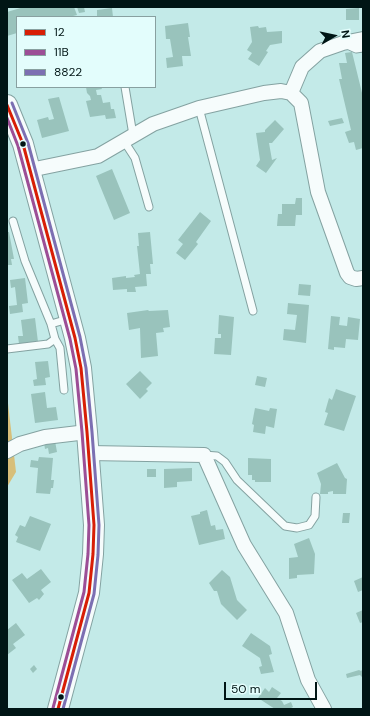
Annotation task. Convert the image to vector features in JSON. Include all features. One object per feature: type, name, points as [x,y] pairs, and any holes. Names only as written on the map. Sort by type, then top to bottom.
[{"type":"main road","points":[[7,105],[23,144],[75,338],[80,368],[89,453],[94,525],[89,593],[58,709]]},
{"type":"street","points":[[291,93],[302,67],[320,52],[343,43],[363,39]]},
{"type":"street","points":[[30,170],[98,156],[153,124],[199,108],[264,93],[291,93],[301,102],[318,192],[347,273],[350,277],[356,279],[363,278]]},
{"type":"street","points":[[7,451],[20,444],[45,437],[87,432]]},
{"type":"street","points":[[89,453],[204,455],[244,545],[286,613],[308,680],[324,709]]},
{"type":"lane","points":[[343,43],[356,49],[363,48]]},
{"type":"lane","points":[[125,88],[129,138],[149,207]]},
{"type":"lane","points":[[199,108],[253,311]]},
{"type":"lane","points":[[13,221],[25,261],[51,324],[55,339],[60,348],[64,390]]},
{"type":"lane","points":[[51,324],[70,318]]},
{"type":"lane","points":[[7,349],[48,344],[55,339]]},
{"type":"lane","points":[[204,455],[217,456],[225,462],[237,480],[284,526],[297,528],[309,525],[315,516],[316,497]]},
{"type":"shaded area","points":[[7,395],[16,472],[7,487]]},
{"type":"building","points":[[24,7],[74,7],[77,15],[16,16],[16,33],[7,36],[7,12]]},
{"type":"building","points":[[77,7],[84,7],[85,12],[79,13]]},
{"type":"building","points":[[112,8],[113,16],[97,16],[97,10]]},
{"type":"building","points":[[359,8],[359,20],[346,20],[346,9]]},
{"type":"building","points":[[188,23],[190,37],[188,37],[191,56],[182,56],[183,66],[167,68],[166,58],[173,57],[170,39],[166,39],[165,26]]},
{"type":"building","points":[[258,26],[259,28],[266,27],[267,32],[282,31],[282,43],[270,45],[266,51],[268,52],[259,66],[248,59],[252,53],[247,50],[252,42],[250,27]]},
{"type":"building","points":[[352,52],[363,97],[363,148],[356,150],[354,142],[349,143],[345,132],[351,130],[339,79],[342,79],[339,63],[347,63],[345,53]]},
{"type":"building","points":[[86,88],[102,88],[96,90],[97,95],[101,95],[103,103],[110,102],[111,109],[114,109],[116,118],[106,119],[105,115],[90,117],[86,101],[91,100]]},
{"type":"building","points":[[59,97],[69,131],[42,138],[37,120],[48,117],[49,120],[54,119],[48,99]]},
{"type":"building","points":[[342,118],[344,123],[330,126],[328,121]]},
{"type":"building","points":[[275,120],[284,129],[272,143],[269,143],[272,160],[277,158],[266,173],[256,166],[260,160],[256,133],[265,132],[265,130]]},
{"type":"building","points":[[112,169],[130,213],[114,220],[96,176]]},
{"type":"building","points":[[296,198],[302,198],[302,215],[296,215],[295,226],[277,226],[278,214],[282,214],[282,204],[295,204]]},
{"type":"building","points":[[200,212],[211,221],[196,242],[198,244],[185,260],[176,253],[183,244],[178,240]]},
{"type":"building","points":[[7,232],[9,232],[14,259],[11,259],[12,265],[7,265]]},
{"type":"building","points":[[150,232],[153,264],[150,264],[151,274],[146,274],[147,286],[135,287],[136,292],[127,292],[127,289],[113,290],[112,278],[126,276],[126,278],[135,277],[134,275],[140,274],[137,246],[139,246],[138,233]]},
{"type":"building","points":[[25,278],[28,303],[22,304],[23,312],[10,314],[9,306],[17,305],[15,287],[11,288],[10,280]]},
{"type":"building","points":[[299,284],[311,285],[310,296],[298,295]]},
{"type":"building","points":[[288,303],[309,305],[306,343],[283,340],[284,329],[295,330],[297,315],[287,314]]},
{"type":"building","points":[[148,310],[168,310],[170,327],[163,328],[164,332],[156,333],[158,356],[141,358],[140,328],[129,330],[127,313]]},
{"type":"building","points":[[219,315],[234,317],[231,355],[214,354],[215,338],[221,338],[221,334],[218,334]]},
{"type":"building","points":[[331,316],[340,317],[339,325],[347,326],[348,317],[360,319],[358,340],[346,339],[345,348],[334,347],[334,350],[328,349]]},
{"type":"building","points":[[35,318],[38,342],[19,344],[18,336],[23,336],[21,320]]},
{"type":"building","points":[[48,361],[50,377],[45,378],[46,385],[34,386],[33,380],[37,379],[35,362]]},
{"type":"building","points":[[140,371],[152,383],[146,389],[148,391],[140,399],[126,384]]},
{"type":"building","points":[[257,376],[267,378],[265,387],[255,385]]},
{"type":"building","points":[[336,389],[356,396],[344,431],[324,425],[328,413],[325,412],[329,398],[332,400]]},
{"type":"building","points":[[45,392],[47,408],[56,407],[58,420],[35,423],[31,394]]},
{"type":"building","points":[[255,408],[269,411],[270,408],[277,409],[274,428],[266,426],[265,434],[253,432],[254,425],[252,424]]},
{"type":"building","points":[[55,441],[57,452],[49,454],[48,448],[45,449],[44,443]]},
{"type":"building","points":[[39,457],[53,458],[51,480],[54,480],[53,488],[51,488],[50,494],[36,493],[38,468],[30,467],[31,460],[38,461]]},
{"type":"building","points":[[248,458],[271,459],[271,482],[255,482],[255,480],[252,480],[252,475],[248,475]]},
{"type":"building","points":[[337,463],[347,479],[346,494],[333,494],[333,491],[328,492],[328,494],[320,494],[321,484],[317,473]]},
{"type":"building","points":[[192,468],[192,481],[177,482],[177,487],[164,488],[164,469]]},
{"type":"building","points":[[147,469],[156,469],[156,477],[147,477]]},
{"type":"building","points":[[207,510],[211,526],[215,525],[216,530],[223,529],[225,539],[199,545],[191,516],[200,514],[200,512]]},
{"type":"building","points":[[343,513],[350,513],[349,523],[342,523]]},
{"type":"building","points":[[30,516],[51,524],[40,551],[16,542],[18,537],[15,535],[20,525],[25,527]]},
{"type":"building","points":[[309,538],[315,554],[314,574],[297,575],[297,578],[289,579],[289,558],[298,557],[294,544]]},
{"type":"building","points":[[41,569],[51,582],[41,590],[44,594],[39,600],[37,598],[29,603],[12,580],[22,573],[27,579]]},
{"type":"building","points":[[222,570],[230,577],[237,600],[247,610],[237,620],[221,604],[217,591],[214,591],[209,583]]},
{"type":"building","points":[[363,577],[363,590],[358,592],[354,581]]},
{"type":"building","points":[[363,610],[363,622],[360,623],[356,613]]},
{"type":"building","points":[[16,623],[25,635],[13,644],[16,648],[7,655],[7,630]]},
{"type":"building","points":[[251,633],[270,646],[272,654],[269,655],[274,672],[261,674],[259,667],[262,666],[260,658],[242,646]]},
{"type":"building","points":[[34,665],[37,669],[33,673],[30,669]]},
{"type":"building","points":[[363,669],[363,678],[360,675],[347,678],[346,674],[359,670],[361,671]]},
{"type":"building","points":[[272,687],[281,693],[277,698],[282,701],[284,705],[291,702],[293,707],[291,708],[292,709],[275,709],[258,698],[265,688],[269,692]]},
{"type":"transit line","name":"8822","points":[[12,103],[28,143],[80,337],[86,368],[92,432],[99,525],[94,594],[63,709]]},
{"type":"transit line","name":"12","points":[[7,105],[23,144],[75,338],[81,368],[87,432],[94,525],[89,593],[58,709]]},
{"type":"transit line","name":"11B","points":[[7,118],[18,146],[70,339],[76,369],[82,432],[89,525],[88,554],[84,592],[53,708]]}]
